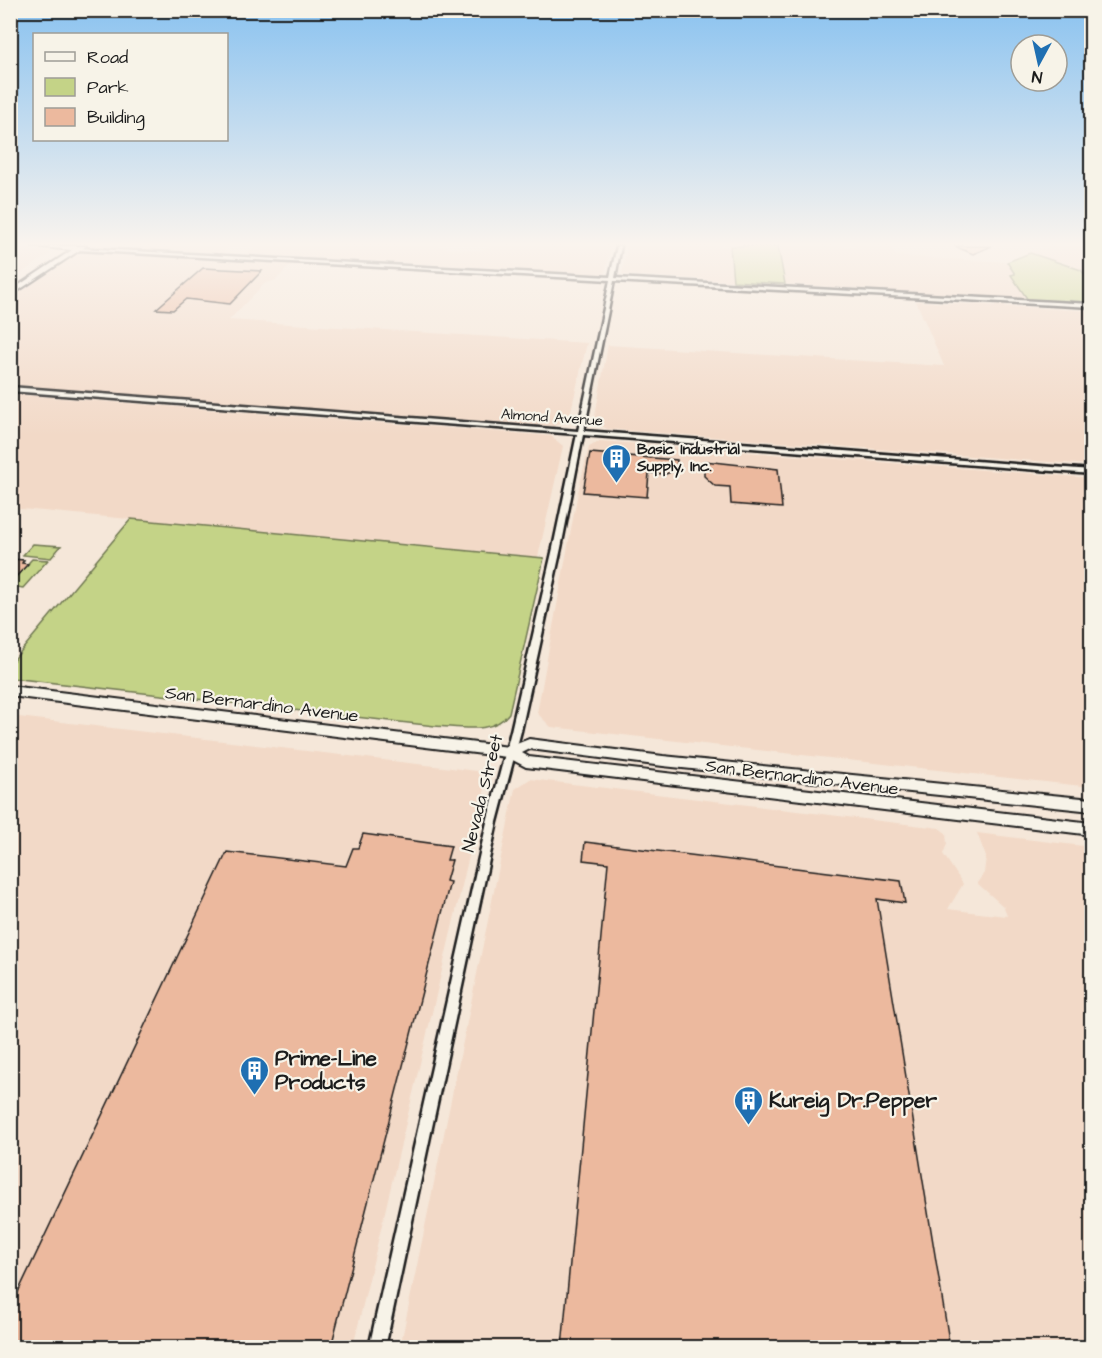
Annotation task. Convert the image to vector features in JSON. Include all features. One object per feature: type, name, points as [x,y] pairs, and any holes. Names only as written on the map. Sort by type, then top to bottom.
[{"type":"main road","name":"San Bernardino Avenue","points":[[10,691],[510,752],[532,745],[663,761],[1092,805]]},
{"type":"main road","name":"San Bernardino Avenue","points":[[510,752],[526,762],[1092,830]]},
{"type":"street","name":"Nevada Street","points":[[377,1347],[557,548],[605,309]]},
{"type":"street","name":"Almond Avenue","points":[[10,389],[1092,472]]},
{"type":"shaded area","points":[[10,309],[239,309],[229,320],[587,343],[569,419],[553,426],[11,387]]},
{"type":"shaded area","points":[[920,309],[1091,311],[1091,465],[607,429],[594,421],[608,345],[944,366]]},
{"type":"shaded area","points":[[10,394],[551,436],[563,446],[538,557],[11,508]]},
{"type":"shaded area","points":[[600,441],[1091,478],[1091,787],[551,727],[537,713],[578,492],[589,447]]},
{"type":"shaded area","points":[[10,716],[477,771],[480,779],[484,780],[486,784],[353,1347],[11,1347]]},
{"type":"shaded area","points":[[530,779],[939,828],[946,833],[947,844],[943,854],[963,884],[948,909],[979,913],[1007,916],[1004,907],[977,883],[984,873],[986,857],[977,833],[1091,847],[1091,1347],[400,1348],[515,789]]},
{"type":"green space","points":[[131,519],[544,558],[509,713],[502,720],[485,727],[435,726],[11,678],[11,663]]},
{"type":"green space","points":[[33,544],[61,546],[51,558],[23,555]]},
{"type":"green space","points":[[32,559],[48,560],[23,588],[11,586],[10,583]]},
{"type":"building","name":"Basic Industrial Supply, Inc.","points":[[590,453],[677,460],[677,469],[666,474],[649,473],[647,497],[583,492]]},
{"type":"building","points":[[704,461],[778,469],[782,508],[731,504],[730,487],[715,486],[704,476]]},
{"type":"building","points":[[10,559],[24,560],[22,563],[28,564],[10,583]]},
{"type":"building","name":"Prime-Line Products","points":[[363,834],[451,846],[447,860],[452,860],[446,881],[450,882],[331,1347],[10,1347],[10,1309],[227,852],[346,866],[353,848],[358,848]]},
{"type":"building","name":"Kureig Dr.Pepper","points":[[585,842],[901,881],[905,903],[877,899],[950,1347],[562,1347],[608,863],[583,860]]},
{"type":"place","name":"Basic Industrial Supply, Inc.","points":[[616,484]]},
{"type":"place","name":"Prime-Line Products","points":[[254,1096]]},
{"type":"place","name":"Kureig Dr.Pepper","points":[[748,1126]]}]
